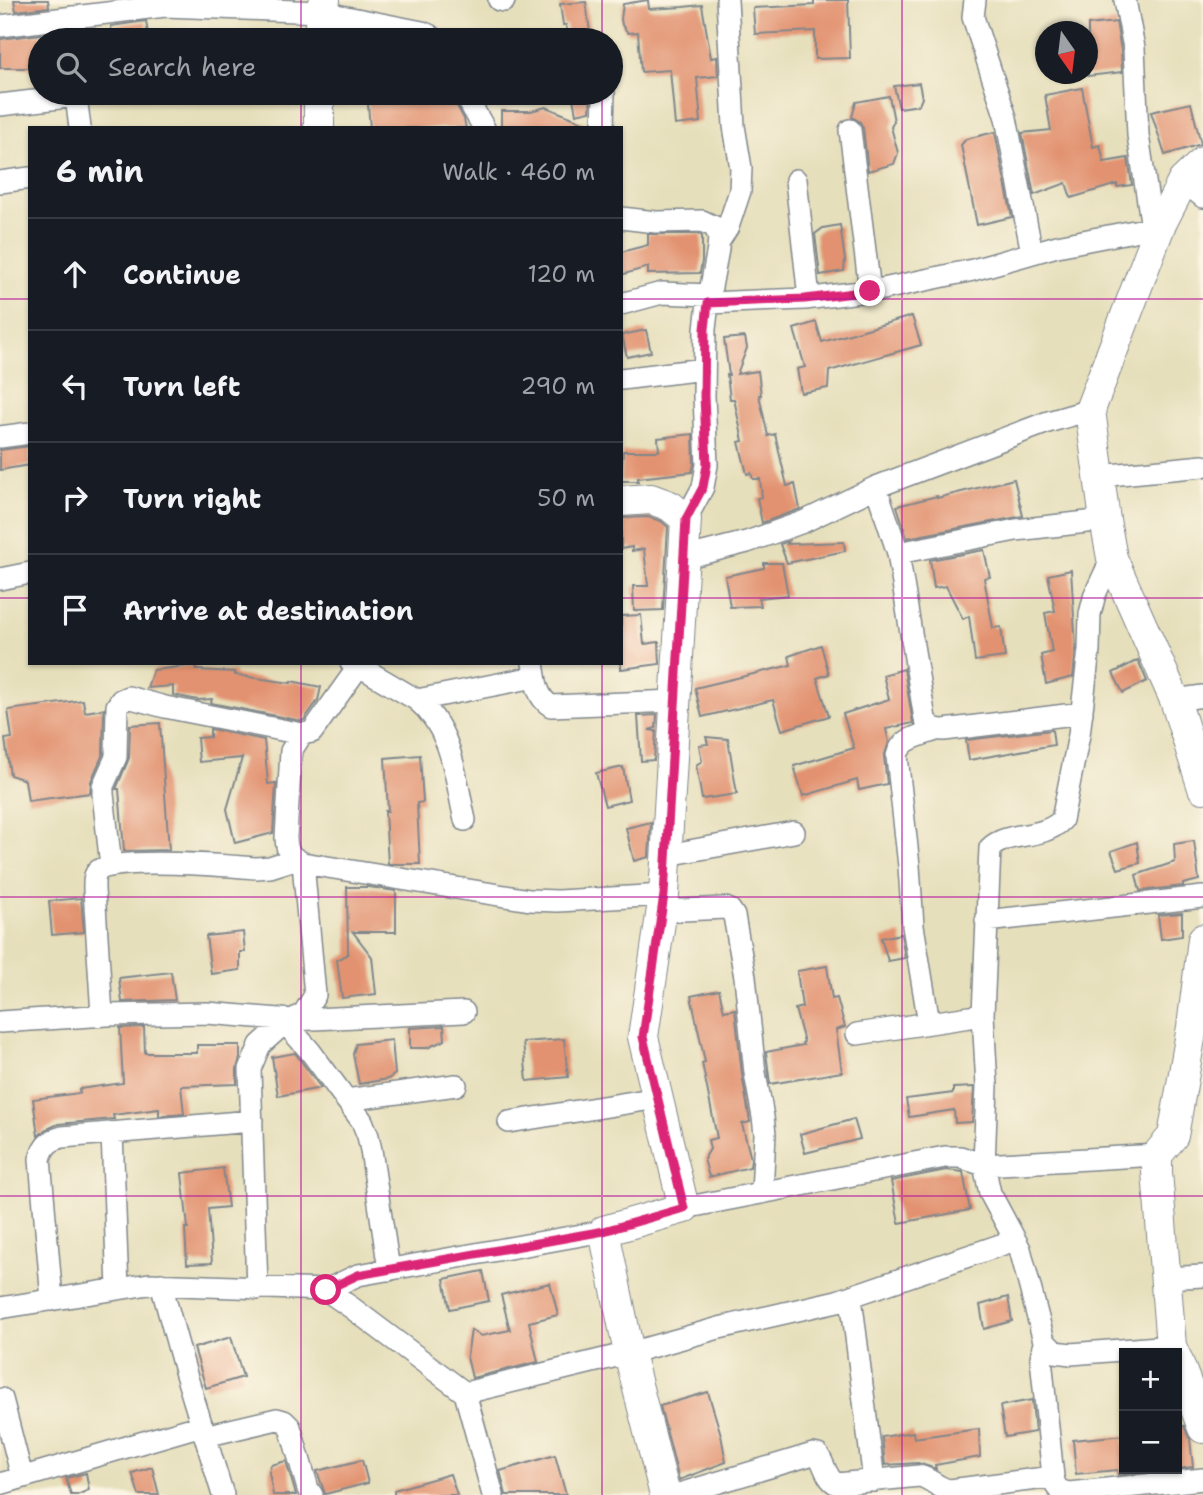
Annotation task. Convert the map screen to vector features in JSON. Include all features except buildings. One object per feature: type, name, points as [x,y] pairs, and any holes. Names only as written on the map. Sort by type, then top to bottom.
[{"type":"street","points":[[719,241],[728,227],[740,191],[741,168],[734,126],[727,0]]},
{"type":"street","points":[[975,0],[973,17],[1006,118],[1032,253]]},
{"type":"street","points":[[1125,0],[1134,48],[1138,135],[1156,227]]},
{"type":"street","points":[[0,26],[81,11],[165,6],[322,17],[395,28]]},
{"type":"street","points":[[0,105],[28,101]]},
{"type":"street","points":[[79,105],[79,126]]},
{"type":"street","points":[[319,105],[320,126]]},
{"type":"street","points":[[471,105],[483,126]]},
{"type":"street","points":[[603,126],[604,105]]},
{"type":"street","points":[[850,130],[870,291]]},
{"type":"street","points":[[0,182],[28,178]]},
{"type":"street","points":[[796,180],[808,298]]},
{"type":"street","points":[[1196,180],[1156,227],[1090,410],[1112,558],[1189,698],[1202,782]]},
{"type":"street","points":[[623,218],[656,222],[702,221],[715,227],[719,237],[705,329],[707,465],[703,487],[686,519],[667,855],[663,903],[643,1037],[684,1208]]},
{"type":"street","points":[[623,303],[662,293],[709,299],[808,298],[870,291],[973,270],[1057,246],[1156,227]]},
{"type":"street","points":[[623,379],[705,369]]},
{"type":"street","points":[[684,558],[747,542],[803,522],[876,487],[1048,422],[1090,410]]},
{"type":"street","points":[[0,437],[28,433]]},
{"type":"street","points":[[1099,476],[1203,466]]},
{"type":"street","points":[[876,487],[898,554],[925,719],[936,730]]},
{"type":"street","points":[[623,501],[651,499],[670,506],[686,519]]},
{"type":"street","points":[[898,554],[1016,530],[1105,520]]},
{"type":"street","points":[[1055,1352],[1044,1341],[1020,1249],[990,1193],[984,1165],[987,1086],[983,1014],[990,848],[996,842],[1046,831],[1062,820],[1082,713],[1090,614],[1095,594],[1112,558]]},
{"type":"street","points":[[0,579],[28,573]]},
{"type":"street","points":[[111,866],[103,786],[116,757],[117,706],[121,700],[136,699],[302,734],[312,732],[357,665]]},
{"type":"street","points":[[360,665],[417,699],[441,727],[447,741],[464,820]]},
{"type":"street","points":[[417,699],[534,670],[539,695],[551,706],[676,701]]},
{"type":"street","points":[[929,1023],[913,926],[897,756],[900,746],[936,730],[1082,713]]},
{"type":"street","points":[[302,734],[291,751],[286,838],[286,848],[291,857],[299,861],[530,900],[663,903],[730,910],[734,916],[745,977],[755,1073],[765,1134],[762,1193]]},
{"type":"street","points":[[667,855],[794,832]]},
{"type":"street","points":[[102,1015],[94,877],[97,871],[111,866],[172,863],[256,868],[299,861]]},
{"type":"street","points":[[257,1289],[250,1069],[260,1045],[279,1028],[304,1013],[315,995],[299,861]]},
{"type":"street","points":[[986,921],[1203,897]]},
{"type":"street","points":[[1173,1348],[1165,1278],[1157,1155],[1172,1136],[1197,1026],[1203,939]]},
{"type":"street","points":[[0,1022],[102,1015],[206,1013],[289,1022],[464,1012]]},
{"type":"street","points":[[858,1034],[983,1014]]},
{"type":"street","points":[[289,1022],[362,1121],[368,1136],[389,1270]]},
{"type":"street","points":[[346,1100],[456,1085]]},
{"type":"street","points":[[509,1122],[658,1098]]},
{"type":"street","points":[[52,1300],[40,1159],[43,1147],[62,1137],[252,1121]]},
{"type":"street","points":[[112,1133],[118,1289]]},
{"type":"street","points":[[0,1308],[149,1284],[326,1290],[358,1275],[604,1231],[684,1208],[946,1157],[960,1157],[984,1165],[1157,1155]]},
{"type":"street","points":[[604,1231],[629,1353],[665,1495]]},
{"type":"street","points":[[465,1393],[851,1297],[1015,1240]]},
{"type":"street","points":[[1165,1278],[1203,1276]]},
{"type":"street","points":[[161,1284],[223,1495]]},
{"type":"street","points":[[326,1290],[465,1393],[494,1495]]},
{"type":"street","points":[[851,1297],[874,1481]]},
{"type":"street","points":[[1119,1354],[1071,1354],[1043,1347],[1041,1358],[1055,1485],[1060,1491],[1069,1493],[1203,1479]]},
{"type":"street","points":[[1182,1372],[1202,1419]]},
{"type":"street","points":[[2,1399],[22,1477]]},
{"type":"street","points":[[0,1484],[204,1431],[276,1419],[284,1421],[290,1427],[312,1495]]},
{"type":"street","points":[[676,1495],[813,1454],[818,1455],[830,1478],[837,1484],[919,1476],[950,1490],[1053,1477]]},
{"type":"route","points":[[326,1290],[358,1275],[604,1231],[684,1208],[643,1037],[664,895],[686,519],[703,487],[707,465],[704,396],[708,303],[805,299],[870,291]]}]
